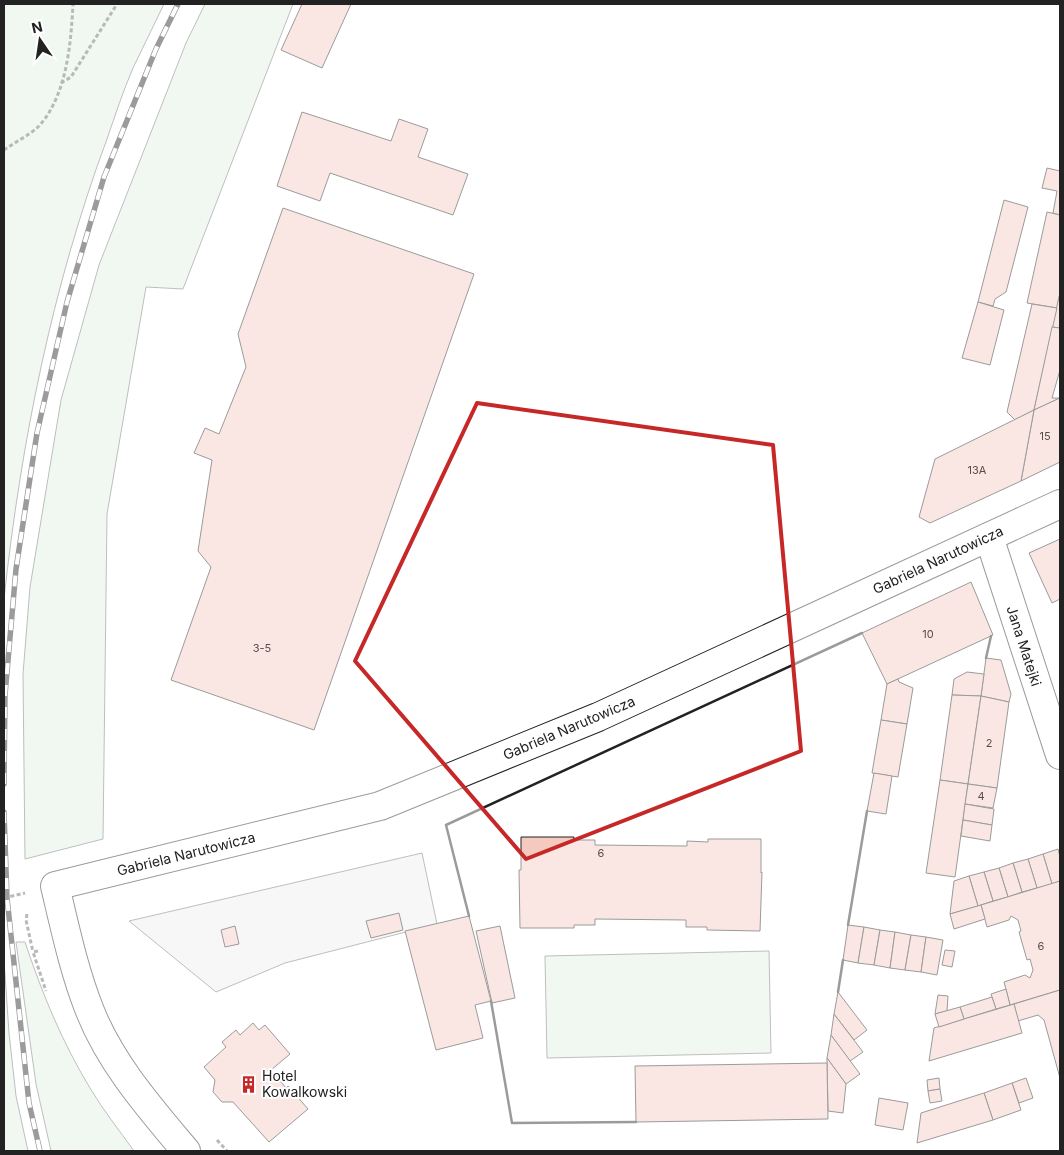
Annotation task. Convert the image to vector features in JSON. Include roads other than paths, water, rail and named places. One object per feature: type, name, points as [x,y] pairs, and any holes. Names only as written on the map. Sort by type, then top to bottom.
[{"type":"street","name":"Gabriela Narutowicza","points":[[186,1151],[136,1090],[107,1046],[90,1011],[68,943],[55,886],[380,806],[598,717],[1060,504]]},
{"type":"street","name":"Jana Matejki","points":[[989,537],[1060,755]]},
{"type":"railway","points":[[4,784],[5,695],[16,569],[37,433],[67,302],[104,177],[156,49],[178,4]]},
{"type":"railway","points":[[4,812],[7,898],[29,1103],[40,1151]]},
{"type":"place","name":"Hotel Kowalkowski","points":[[248,1084]]}]
